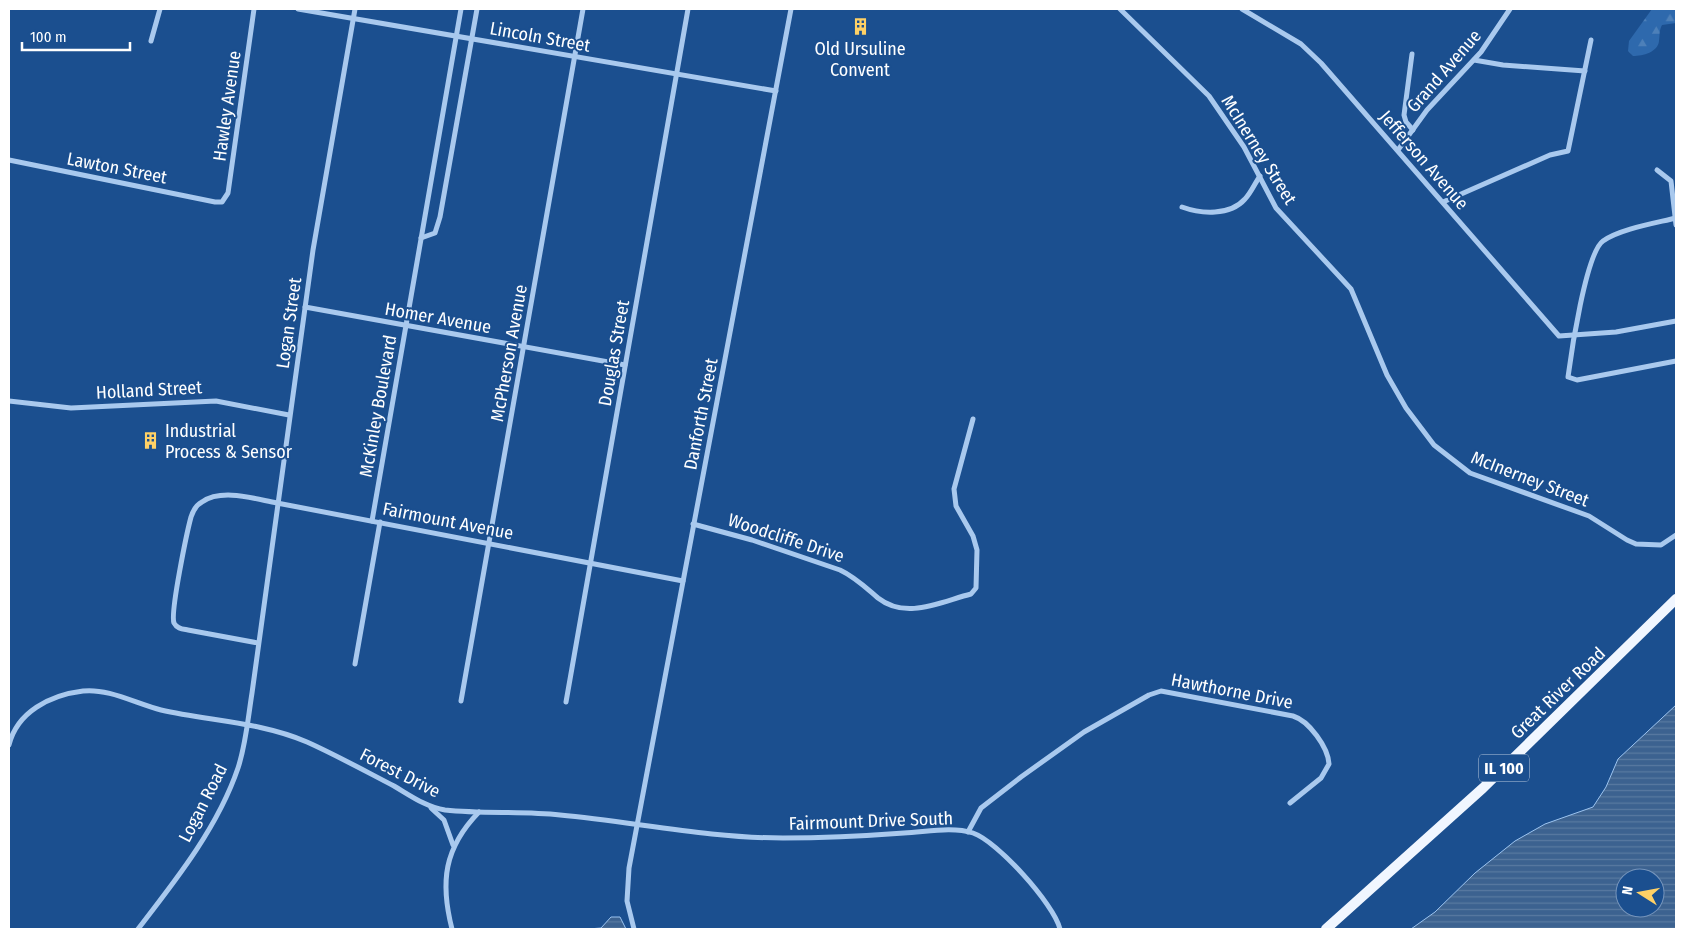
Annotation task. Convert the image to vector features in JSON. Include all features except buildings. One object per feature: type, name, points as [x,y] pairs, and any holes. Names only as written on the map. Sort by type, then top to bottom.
[{"type":"main road","name":"Great River Road","points":[[1326,929],[1476,795],[1676,599]]},
{"type":"street","points":[[151,41],[160,9]]},
{"type":"street","name":"Hawley Avenue","points":[[219,203],[225,200],[228,193],[254,9]]},
{"type":"street","name":"Lincoln Street","points":[[298,9],[776,91]]},
{"type":"street","name":"Logan Street","points":[[258,643],[305,307],[355,9]]},
{"type":"street","name":"McKinley Boulevard","points":[[372,521],[461,9]]},
{"type":"street","points":[[421,238],[435,232],[440,217],[477,9]]},
{"type":"street","name":"McPherson Avenue","points":[[461,701],[582,9]]},
{"type":"street","name":"Douglas Street","points":[[566,702],[592,564],[688,9]]},
{"type":"street","name":"Danforth Street","points":[[634,929],[628,912],[627,888],[637,824],[791,9]]},
{"type":"street","name":"McInerney Street","points":[[1120,9],[1209,96],[1232,127],[1276,208],[1351,289],[1376,352],[1406,408],[1434,445],[1453,462],[1470,473],[1589,516],[1636,544],[1662,545],[1676,535]]},
{"type":"street","name":"Jefferson Avenue","points":[[1242,9],[1308,49],[1398,150],[1557,335],[1575,336]]},
{"type":"street","name":"Grand Avenue","points":[[1398,150],[1442,92],[1474,60],[1492,38],[1510,9]]},
{"type":"street","points":[[1443,202],[1536,160],[1568,151],[1591,40]]},
{"type":"street","points":[[1412,54],[1404,115],[1406,122],[1413,130]]},
{"type":"street","points":[[1474,60],[1503,65],[1585,71]]},
{"type":"street","name":"Lawton Street","points":[[9,160],[219,203]]},
{"type":"street","points":[[1657,170],[1671,181],[1676,225]]},
{"type":"street","points":[[1182,207],[1208,212],[1235,208],[1245,199],[1260,176]]},
{"type":"street","points":[[1676,218],[1602,242],[1595,250],[1588,270],[1568,378],[1577,380],[1676,361]]},
{"type":"street","name":"Homer Avenue","points":[[305,307],[625,366]]},
{"type":"street","points":[[1575,336],[1676,321]]},
{"type":"street","name":"Holland Street","points":[[9,401],[35,406],[71,408],[216,401],[289,416]]},
{"type":"street","name":"Woodcliffe Drive","points":[[693,524],[752,540],[840,570],[856,578],[887,604],[900,609],[919,608],[971,594],[976,588],[977,550],[973,536],[956,506],[954,489],[973,419]]},
{"type":"street","name":"Fairmount Avenue","points":[[258,643],[179,628],[174,623],[176,597],[191,518],[197,506],[208,498],[225,496],[277,503],[684,581]]},
{"type":"street","points":[[355,664],[380,522]]},
{"type":"street","name":"Logan Road","points":[[138,929],[188,861],[219,810],[237,770],[247,725],[258,643]]},
{"type":"street","name":"Forest Drive","points":[[9,745],[14,728],[30,711],[57,698],[85,691],[102,692],[179,714],[273,730],[305,740],[430,808],[479,812],[536,813],[637,824]]},
{"type":"street","name":"Hawthorne Drive","points":[[968,832],[981,808],[1095,725],[1149,695],[1168,692],[1293,716],[1303,720],[1324,748],[1329,764],[1321,778],[1290,804]]},
{"type":"street","points":[[430,808],[444,820],[453,845]]},
{"type":"street","points":[[452,929],[444,889],[453,845],[458,835],[479,812]]},
{"type":"street","name":"Fairmount Drive South","points":[[637,824],[674,830],[781,838],[942,831],[968,832],[992,844],[1036,889],[1055,915],[1060,929]]},
{"type":"green space","points":[[1652,9],[1676,9],[1676,23],[1662,25],[1658,45],[1653,51],[1633,56],[1628,51],[1629,41]]},
{"type":"shaded area","points":[[1676,705],[1676,929],[1411,929],[1435,912],[1475,873],[1515,841],[1545,824],[1593,807],[1606,787],[1618,759]]},
{"type":"shaded area","points":[[611,917],[620,917],[626,929],[588,929],[601,928]]},
{"type":"place","name":"Old Ursuline Convent","points":[[860,26]]},
{"type":"place","name":"Industrial Process & Sensor","points":[[151,441]]}]
